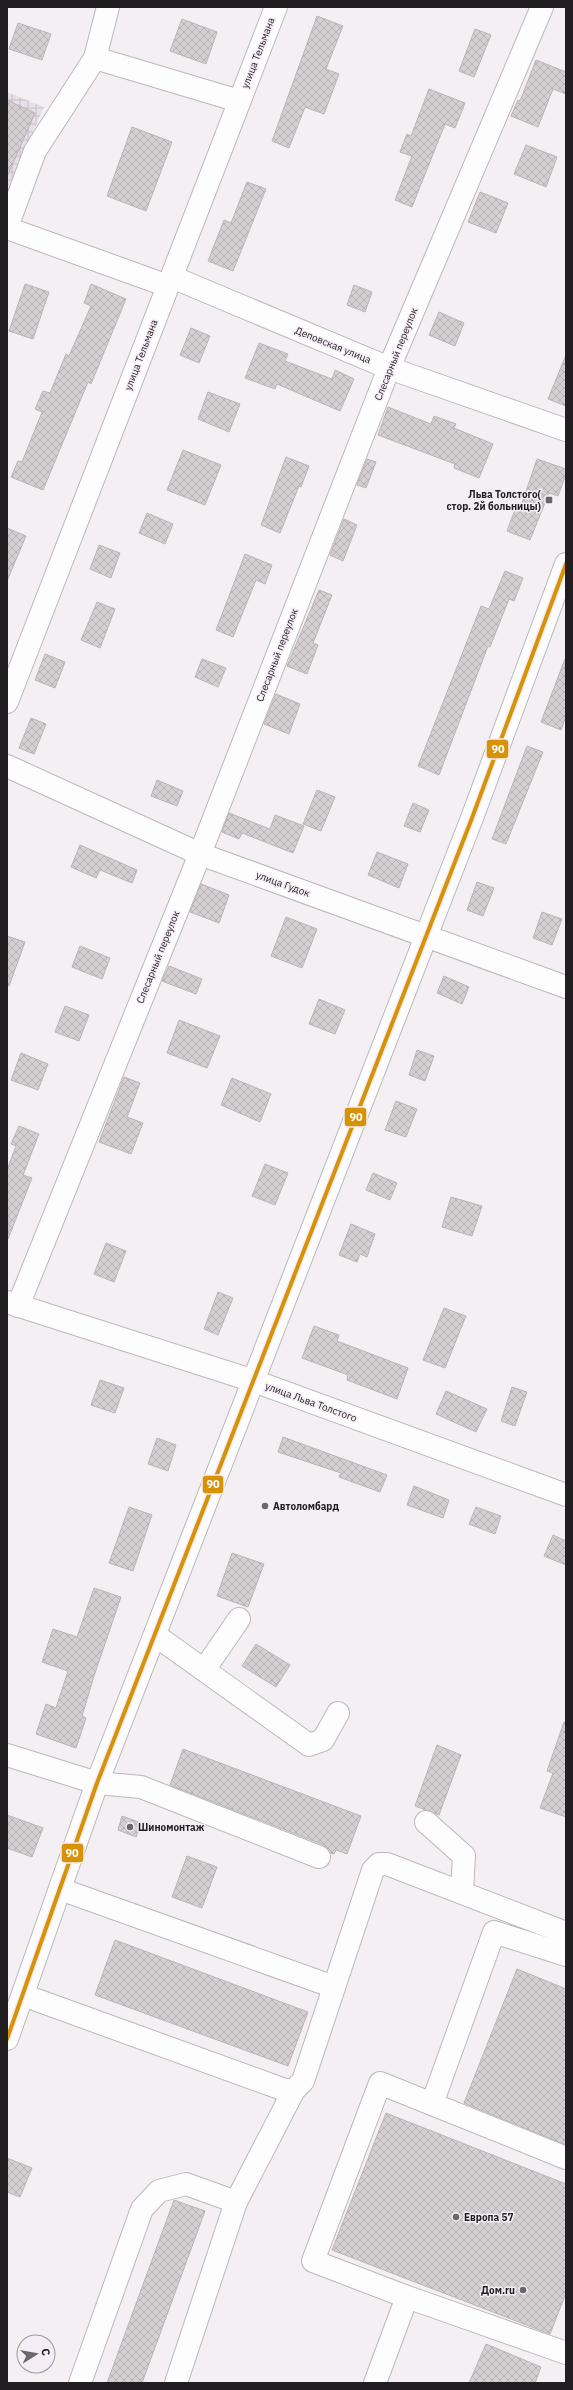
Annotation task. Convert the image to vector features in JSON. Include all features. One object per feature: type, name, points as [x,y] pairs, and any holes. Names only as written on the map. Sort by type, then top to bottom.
[{"type":"street","points":[[7,227],[35,151],[95,58],[108,7]]},
{"type":"street","name":"улица Тельмана","points":[[7,702],[276,7]]},
{"type":"street","name":"Слесарный переулок","points":[[13,1304],[200,854],[389,368],[542,7]]},
{"type":"street","points":[[95,58],[239,101]]},
{"type":"street","name":"Деповская улица","points":[[7,227],[170,282],[389,368],[566,430]]},
{"type":"street","points":[[7,2039],[97,1783],[426,936],[566,564]]},
{"type":"street","name":"улица Гудок","points":[[7,766],[200,854],[566,987]]},
{"type":"street","name":"улица Льва Толстого","points":[[13,1304],[254,1382],[566,1495]]},
{"type":"street","points":[[204,1670],[239,1619]]},
{"type":"street","points":[[155,1635],[310,1745],[323,1740],[338,1713]]},
{"type":"street","points":[[7,1755],[97,1783],[141,1787],[319,1857]]},
{"type":"street","points":[[426,1822],[464,1856],[462,1892]]},
{"type":"street","points":[[176,2383],[236,2202],[294,2090],[303,2081],[373,1870],[379,1864],[387,1864],[566,1933]]},
{"type":"street","points":[[60,1889],[334,1987]]},
{"type":"street","points":[[432,2104],[494,1932],[566,1955]]},
{"type":"street","points":[[23,1994],[284,2090],[294,2090]]},
{"type":"street","points":[[566,2158],[380,2083],[313,2261],[407,2297],[566,2353]]},
{"type":"street","points":[[80,2383],[142,2209],[159,2191],[186,2184],[236,2202]]},
{"type":"street","points":[[375,2383],[407,2297]]},
{"type":"shaded area","points":[[7,92],[44,107],[7,190]]},
{"type":"building","points":[[317,16],[343,26],[326,69],[339,74],[324,114],[305,107],[289,148],[272,141]]},
{"type":"building","points":[[182,19],[217,32],[206,64],[170,51]]},
{"type":"building","points":[[18,23],[51,34],[42,60],[9,49]]},
{"type":"building","points":[[475,29],[491,35],[474,77],[459,71]]},
{"type":"building","points":[[536,60],[566,72],[566,94],[553,89],[538,127],[511,116],[518,100],[520,101]]},
{"type":"building","points":[[429,89],[465,103],[455,128],[445,124],[412,207],[395,200],[412,156],[400,152],[407,134],[411,136]]},
{"type":"building","points":[[7,100],[35,113],[7,177]]},
{"type":"building","points":[[132,127],[172,142],[146,211],[107,196]]},
{"type":"building","points":[[526,145],[557,157],[546,187],[514,174]]},
{"type":"building","points":[[247,182],[266,189],[233,271],[208,261],[224,220],[231,223]]},
{"type":"building","points":[[480,192],[508,203],[496,233],[468,222]]},
{"type":"building","points":[[25,284],[49,292],[33,339],[9,331]]},
{"type":"building","points":[[91,284],[126,299],[91,384],[88,382],[43,490],[11,477],[18,461],[22,462],[42,412],[35,409],[43,391],[50,393],[66,354],[69,356],[91,306],[84,303]]},
{"type":"building","points":[[354,285],[372,292],[365,312],[347,305]]},
{"type":"building","points":[[439,312],[464,323],[455,346],[429,335]]},
{"type":"building","points":[[191,328],[210,336],[199,363],[180,355]]},
{"type":"building","points":[[259,343],[288,354],[285,361],[332,379],[335,370],[354,379],[340,411],[277,384],[275,389],[245,378]]},
{"type":"building","points":[[566,355],[566,406],[548,399]]},
{"type":"building","points":[[208,392],[240,404],[229,432],[198,419]]},
{"type":"building","points":[[388,407],[431,424],[434,416],[456,424],[454,428],[493,444],[479,478],[454,468],[455,464],[378,435]]},
{"type":"building","points":[[183,450],[221,465],[205,505],[167,490]]},
{"type":"building","points":[[286,457],[309,466],[301,487],[299,486],[280,533],[261,525]]},
{"type":"building","points":[[367,459],[376,462],[366,488],[357,485]]},
{"type":"building","points":[[537,459],[566,469],[566,474],[558,496],[549,493],[530,540],[507,531],[516,507],[520,509]]},
{"type":"building","points":[[147,513],[173,524],[165,544],[139,533]]},
{"type":"building","points":[[344,519],[357,525],[343,561],[330,555]]},
{"type":"building","points":[[7,528],[26,536],[7,581]]},
{"type":"building","points":[[99,545],[120,553],[111,578],[90,569]]},
{"type":"building","points":[[245,554],[272,565],[265,584],[256,580],[233,637],[216,630]]},
{"type":"building","points":[[505,571],[523,578],[514,601],[509,599],[490,647],[488,646],[439,775],[418,766],[481,606],[489,609]]},
{"type":"building","points":[[319,590],[332,595],[313,643],[318,645],[307,674],[287,666]]},
{"type":"building","points":[[97,602],[115,609],[100,648],[81,640]]},
{"type":"building","points":[[45,654],[65,662],[55,688],[35,680]]},
{"type":"building","points":[[202,659],[226,668],[218,687],[195,677]]},
{"type":"building","points":[[565,659],[566,716],[561,730],[541,722]]},
{"type":"building","points":[[276,694],[300,704],[289,734],[264,724]]},
{"type":"building","points":[[31,718],[46,724],[34,754],[19,748]]},
{"type":"building","points":[[527,746],[543,752],[506,844],[492,839]]},
{"type":"building","points":[[157,780],[183,791],[177,806],[151,796]]},
{"type":"building","points":[[317,790],[335,797],[321,831],[303,824]]},
{"type":"building","points":[[413,803],[429,810],[420,832],[404,826]]},
{"type":"building","points":[[229,813],[270,829],[275,815],[304,826],[293,853],[242,833],[239,839],[222,832]]},
{"type":"building","points":[[80,845],[137,870],[132,883],[100,870],[96,878],[71,867]]},
{"type":"building","points":[[377,852],[408,864],[399,888],[368,875]]},
{"type":"building","points":[[477,882],[494,888],[483,916],[467,910]]},
{"type":"building","points":[[201,884],[229,895],[219,923],[190,912]]},
{"type":"building","points":[[542,912],[562,919],[552,945],[533,938]]},
{"type":"building","points":[[286,917],[317,929],[302,968],[271,956]]},
{"type":"building","points":[[7,936],[25,942],[9,986],[7,986]]},
{"type":"building","points":[[80,946],[110,958],[102,979],[72,967]]},
{"type":"building","points":[[169,966],[202,979],[196,994],[162,981]]},
{"type":"building","points":[[444,976],[469,987],[462,1004],[437,993]]},
{"type":"building","points":[[319,999],[345,1010],[335,1034],[309,1024]]},
{"type":"building","points":[[65,1006],[89,1015],[79,1041],[55,1032]]},
{"type":"building","points":[[179,1020],[220,1036],[207,1068],[167,1053]]},
{"type":"building","points":[[417,1050],[434,1056],[425,1081],[409,1075]]},
{"type":"building","points":[[21,1053],[48,1064],[38,1090],[11,1080]]},
{"type":"building","points":[[124,1077],[140,1083],[127,1117],[143,1123],[131,1154],[99,1142]]},
{"type":"building","points":[[232,1078],[271,1094],[260,1122],[221,1105]]},
{"type":"building","points":[[396,1101],[417,1109],[406,1137],[385,1130]]},
{"type":"building","points":[[19,1126],[39,1134],[23,1175],[32,1178],[8,1239],[7,1170],[16,1146],[11,1144]]},
{"type":"building","points":[[265,1164],[288,1173],[275,1205],[252,1196]]},
{"type":"building","points":[[373,1173],[397,1183],[390,1200],[366,1190]]},
{"type":"building","points":[[451,1197],[482,1206],[472,1236],[442,1227]]},
{"type":"building","points":[[351,1224],[375,1234],[367,1257],[360,1254],[357,1262],[339,1255]]},
{"type":"building","points":[[106,1243],[126,1251],[114,1282],[94,1274]]},
{"type":"building","points":[[218,1292],[233,1298],[218,1335],[204,1329]]},
{"type":"building","points":[[444,1308],[466,1316],[445,1368],[423,1360]]},
{"type":"building","points":[[314,1326],[339,1335],[337,1341],[408,1368],[397,1399],[347,1380],[348,1375],[302,1358]]},
{"type":"building","points":[[100,1380],[124,1388],[115,1413],[91,1405]]},
{"type":"building","points":[[512,1387],[527,1392],[515,1426],[501,1421]]},
{"type":"building","points":[[446,1391],[487,1409],[476,1432],[436,1414]]},
{"type":"building","points":[[283,1437],[387,1475],[380,1492],[339,1477],[341,1473],[278,1452]]},
{"type":"building","points":[[157,1438],[176,1445],[168,1471],[148,1464]]},
{"type":"building","points":[[414,1486],[449,1500],[443,1518],[407,1505]]},
{"type":"building","points":[[129,1507],[152,1515],[133,1571],[109,1563]]},
{"type":"building","points":[[476,1507],[501,1516],[495,1534],[469,1524]]},
{"type":"building","points":[[553,1535],[566,1541],[566,1565],[544,1556]]},
{"type":"building","points":[[232,1553],[264,1564],[248,1607],[217,1596]]},
{"type":"building","points":[[94,1588],[121,1597],[82,1716],[86,1718],[76,1748],[36,1734],[46,1704],[56,1708],[68,1671],[42,1662],[53,1629],[77,1637]]},
{"type":"building","points":[[256,1644],[290,1665],[276,1687],[242,1666]]},
{"type":"building","points":[[564,1722],[566,1722],[566,1817],[540,1808],[553,1773],[547,1771]]},
{"type":"building","points":[[437,1745],[461,1755],[439,1815],[415,1806]]},
{"type":"building","points":[[183,1749],[361,1816],[347,1854],[336,1850],[334,1854],[330,1853],[324,1845],[170,1785]]},
{"type":"building","points":[[7,1815],[43,1828],[32,1857],[7,1848]]},
{"type":"building","name":"Шиномонтаж","points":[[122,1816],[141,1823],[136,1837],[118,1830]]},
{"type":"building","points":[[187,1856],[217,1867],[202,1908],[172,1897]]},
{"type":"building","points":[[115,1940],[308,2012],[288,2066],[95,1995]]},
{"type":"building","points":[[517,1969],[566,1989],[566,2145],[464,2103]]},
{"type":"building","name":"Европа 57","points":[[386,2113],[566,2184],[566,2293],[550,2334],[332,2250]]},
{"type":"building","points":[[7,2158],[32,2168],[20,2197],[7,2192]]},
{"type":"building","points":[[174,2200],[205,2211],[142,2383],[107,2383]]},
{"type":"building","points":[[486,2344],[541,2367],[535,2383],[469,2383]]},
{"type":"transit line","name":"90","points":[[7,2039],[97,1783],[472,818],[566,564]]},
{"type":"place","name":"Льва Толстого( стор. 2й больницы)","points":[[549,500]]},
{"type":"place","name":"Автоломбард","points":[[265,1506]]},
{"type":"place","name":"Шиномонтаж","points":[[130,1827]]},
{"type":"place","name":"Европа 57","points":[[456,2217]]},
{"type":"place","name":"Дом.ru","points":[[523,2290]]}]
